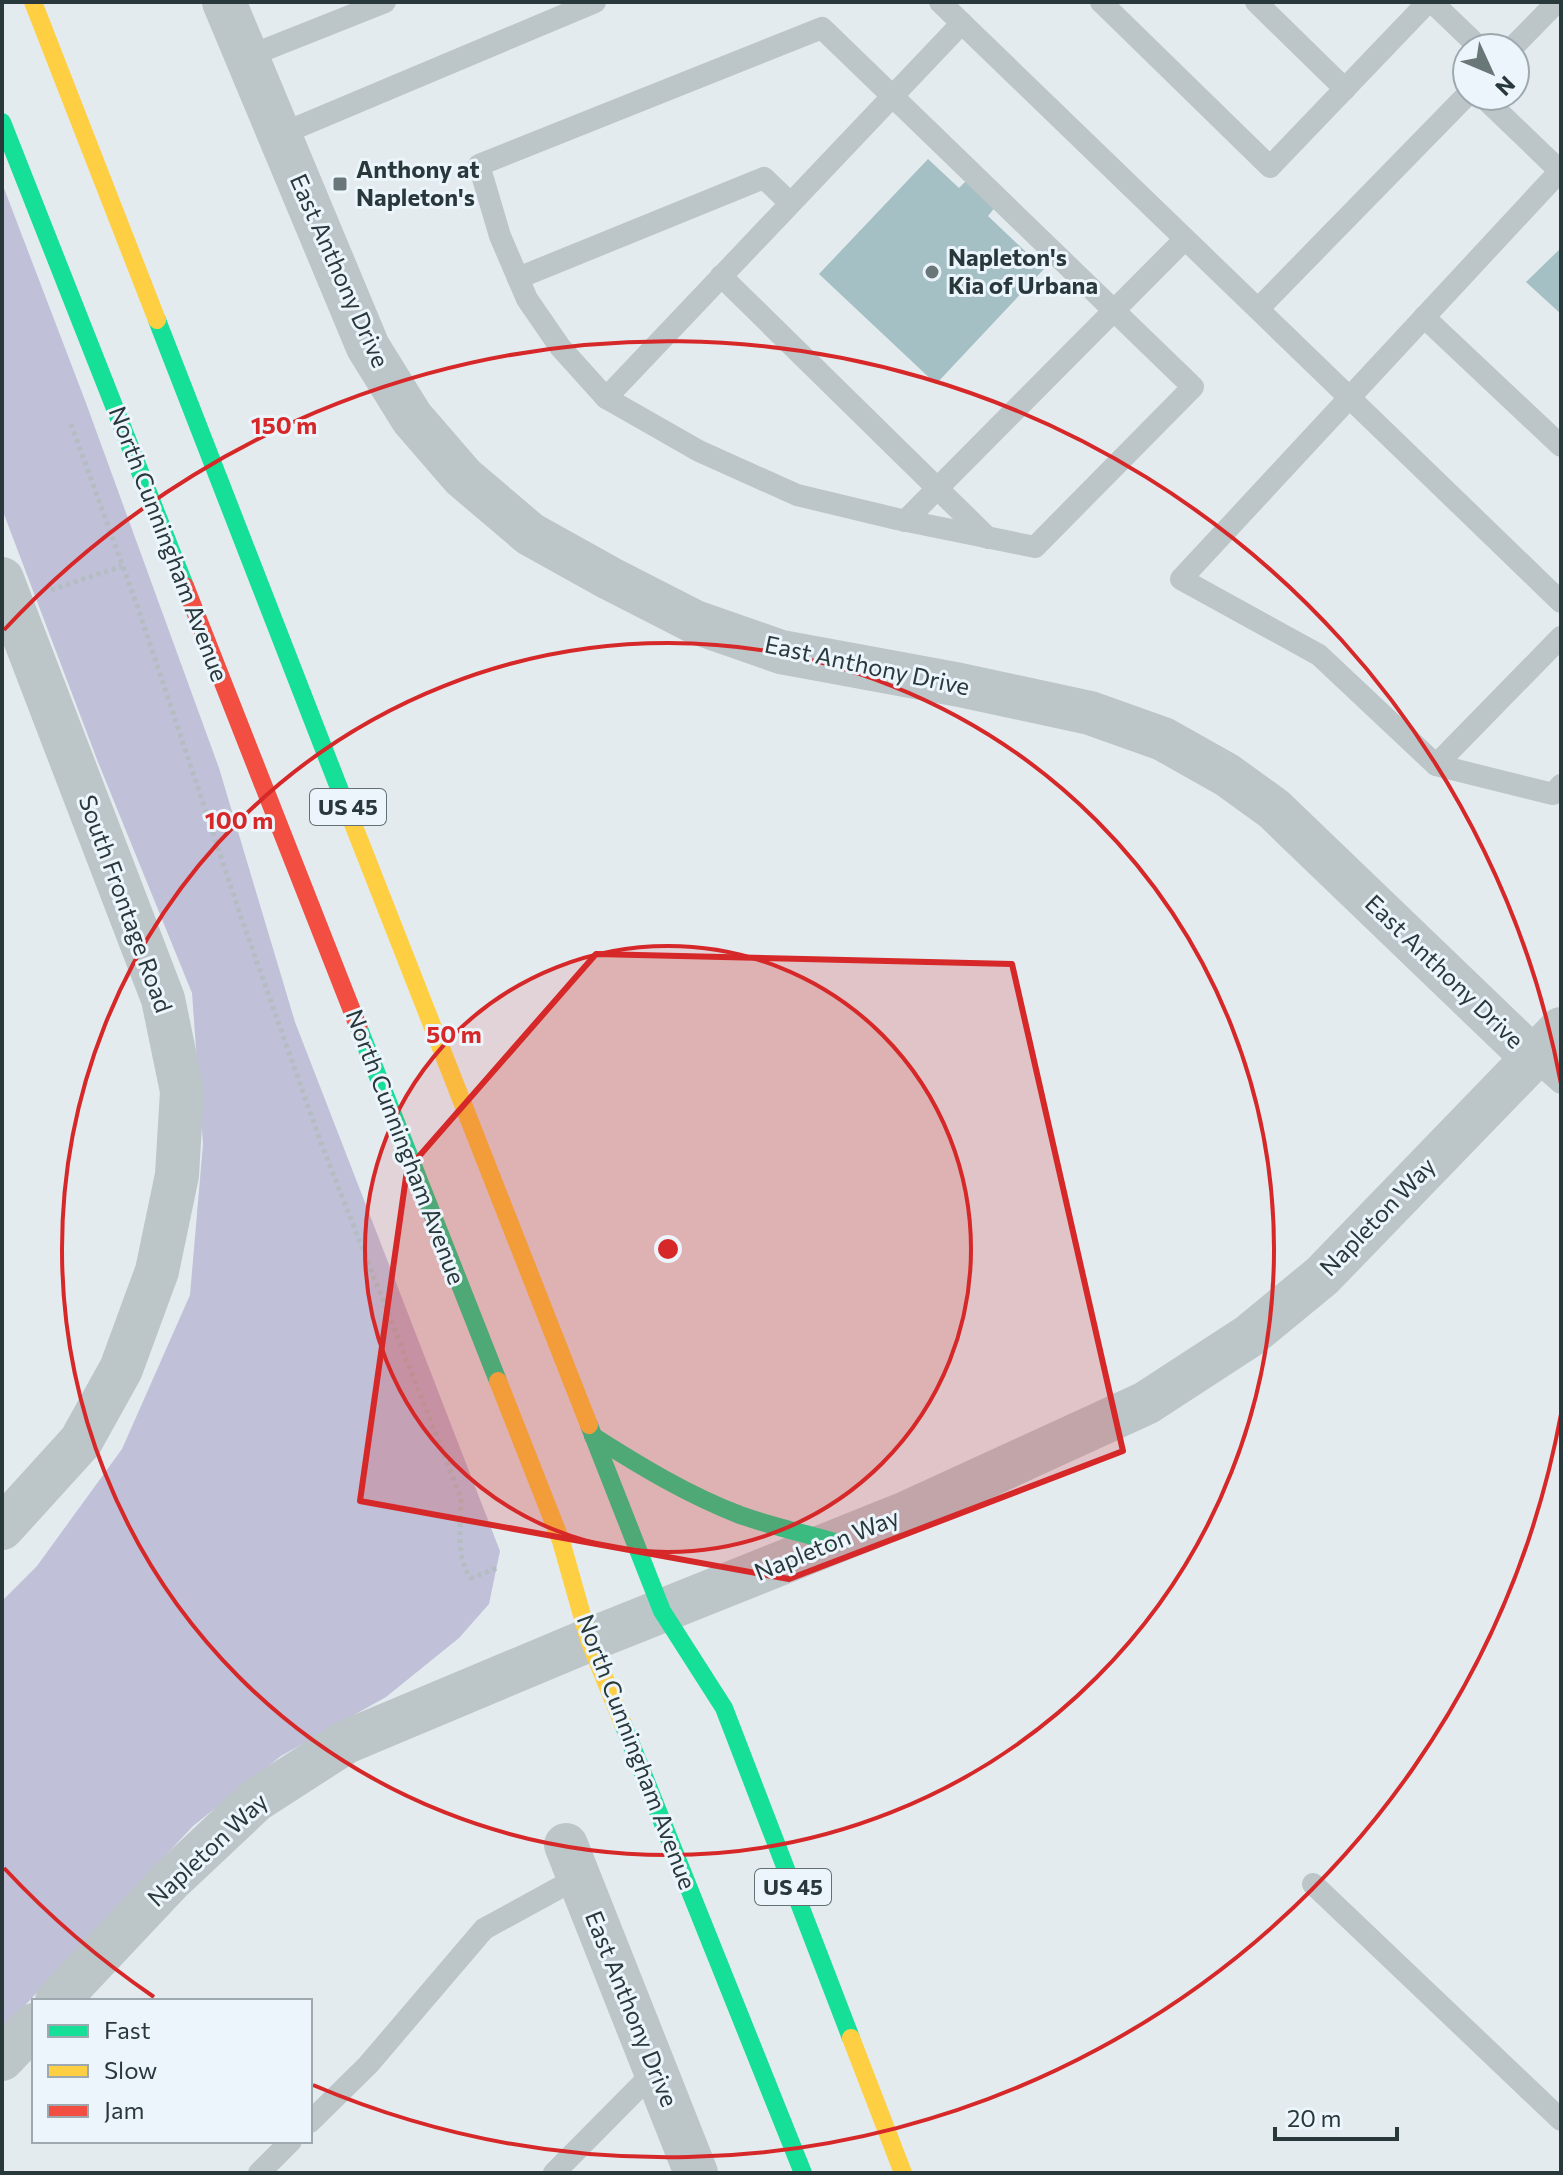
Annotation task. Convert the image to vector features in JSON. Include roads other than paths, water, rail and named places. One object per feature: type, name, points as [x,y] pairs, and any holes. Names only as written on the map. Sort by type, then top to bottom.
[{"type":"main road","name":"US 45","points":[[33,2],[662,1611],[724,1708],[903,2173]]},
{"type":"main road","name":"North Cunningham Avenue","points":[[2,122],[561,1541],[589,1640],[803,2173]]},
{"type":"main road","points":[[593,1436],[676,1486],[731,1511],[835,1542]]},
{"type":"street","name":"East Anthony Drive","points":[[224,2],[368,347],[412,418],[463,477],[530,534],[695,622],[781,652],[1090,713],[1163,739],[1227,775],[1274,809],[1552,1057]]},
{"type":"street","name":"South Frontage Road","points":[[2,1528],[81,1441],[121,1369],[157,1271],[177,1175],[182,1091],[163,999],[7,591]]},
{"type":"street","name":"Napleton Way","points":[[59,1999],[171,1880],[256,1800],[346,1742],[589,1640],[904,1514],[1146,1403],[1249,1336],[1322,1276],[1552,1057]]},
{"type":"street","name":"East Anthony Drive","points":[[573,1861],[696,2173]]},
{"type":"street","points":[[2,2059],[32,2027]]},
{"type":"lane","points":[[247,57],[385,2]]},
{"type":"lane","points":[[279,135],[595,2]]},
{"type":"lane","points":[[940,2],[1561,602]]},
{"type":"lane","points":[[1101,2],[1270,167],[1430,2],[1463,32]]},
{"type":"lane","points":[[1256,2],[1345,89]]},
{"type":"lane","points":[[1528,32],[1557,2]]},
{"type":"lane","points":[[606,398],[962,23]]},
{"type":"lane","points":[[822,28],[892,96],[1193,387],[1035,547],[797,495],[699,451],[606,398],[560,347],[527,299],[500,236],[479,165],[822,28]]},
{"type":"lane","points":[[1258,309],[1451,111]]},
{"type":"lane","points":[[1499,112],[1560,171],[1181,579],[1319,655],[1436,765],[1553,794],[1561,785]]},
{"type":"lane","points":[[518,278],[764,178],[790,203]]},
{"type":"lane","points":[[905,521],[1185,239]]},
{"type":"lane","points":[[721,276],[988,538]]},
{"type":"lane","points":[[1424,317],[1561,446]]},
{"type":"lane","points":[[1436,765],[1561,637]]},
{"type":"lane","points":[[312,2120],[368,2065],[484,1929],[573,1861]]},
{"type":"lane","points":[[1313,1884],[1561,2120]]},
{"type":"lane","points":[[554,2173],[656,2070]]},
{"type":"lane","points":[[259,2173],[289,2143]]},
{"type":"place","name":"Anthony at Napleton's","points":[[340,184]]},
{"type":"place","name":"Napleton's Kia of Urbana","points":[[932,272]]}]
